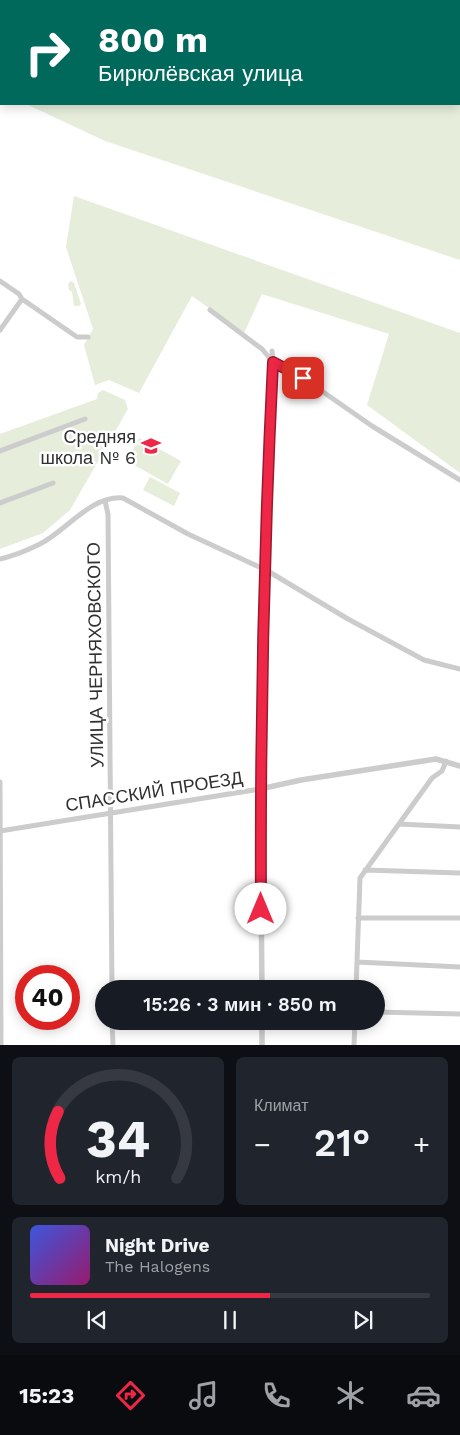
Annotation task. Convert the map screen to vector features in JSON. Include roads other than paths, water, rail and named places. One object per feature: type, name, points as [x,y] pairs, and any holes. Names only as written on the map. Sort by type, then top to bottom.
[{"type":"street","points":[[0,281],[19,294],[22,299],[77,337],[88,337]]},
{"type":"street","points":[[0,330],[22,299]]},
{"type":"street","points":[[210,310],[262,350],[273,362],[310,383],[372,426],[460,480]]},
{"type":"street","points":[[262,980],[260,789],[272,351]]},
{"type":"street","points":[[0,451],[85,420]]},
{"type":"street","points":[[0,503],[53,483]]},
{"type":"street","points":[[0,552],[1,559],[41,544],[88,509],[112,497],[123,498],[188,534],[266,570],[348,619],[424,660],[460,669]]},
{"type":"street","name":"УЛИЦА ЧЕРНЯХОВСКОГО","points":[[105,501],[108,514],[112,980]]},
{"type":"street","name":"СПАССКИЙ ПРОЕЗД","points":[[1,831],[260,789],[301,780],[393,765],[436,759],[460,766]]},
{"type":"street","points":[[356,980],[360,878],[432,778],[445,768],[446,761]]},
{"type":"street","points":[[0,782],[1,1045]]},
{"type":"street","points":[[399,824],[460,827]]},
{"type":"street","points":[[365,870],[460,873]]},
{"type":"street","points":[[358,918],[460,918]]},
{"type":"street","points":[[357,962],[460,966]]},
{"type":"street","points":[[385,1012],[460,1014]]},
{"type":"street","points":[[112,1030],[113,1045]]},
{"type":"street","points":[[262,1030],[262,1045]]},
{"type":"street","points":[[354,1045],[355,1030]]},
{"type":"place","name":"Средняя школа № 6","points":[[151,446]]}]
